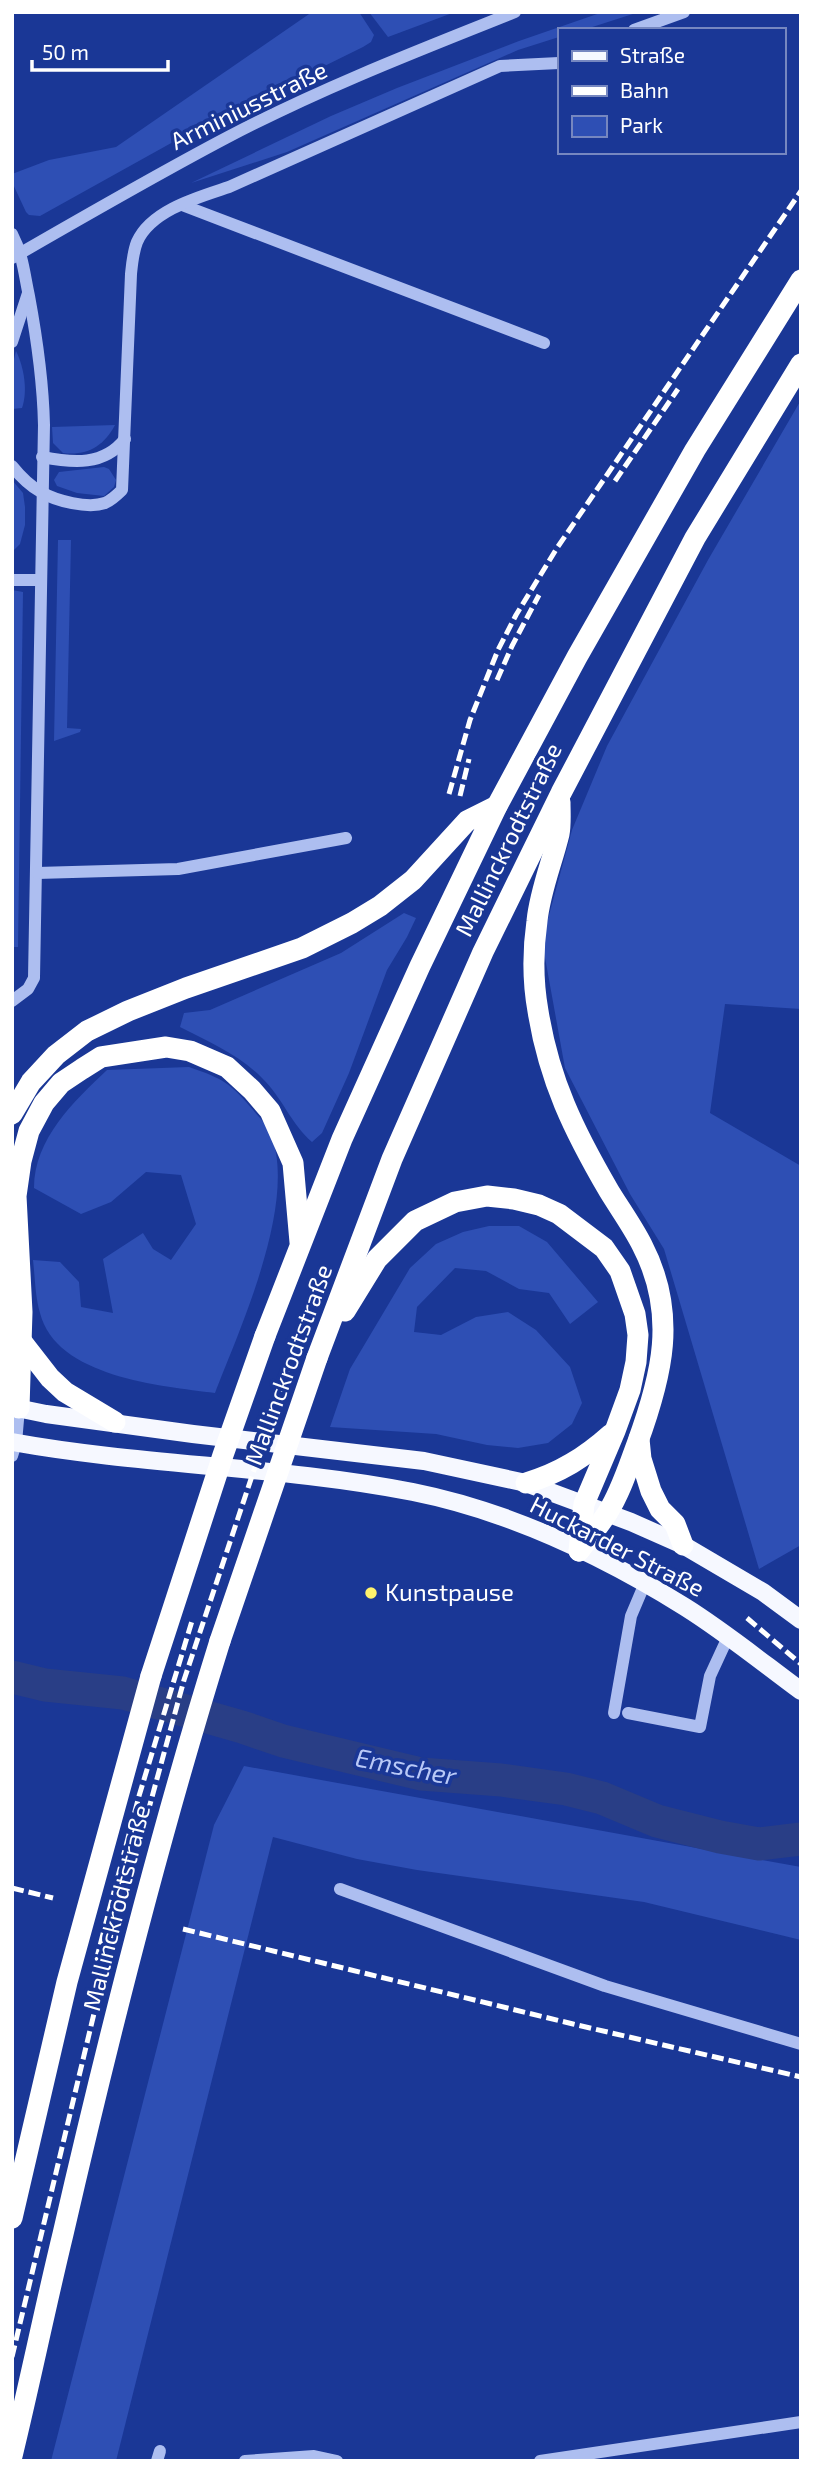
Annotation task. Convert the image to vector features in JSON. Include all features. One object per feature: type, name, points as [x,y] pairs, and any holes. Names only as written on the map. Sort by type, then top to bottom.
[{"type":"highway","name":"Mallinckrodtstraße","points":[[12,2218],[67,1982],[155,1663],[265,1336],[342,1139],[420,966],[497,806],[577,657],[695,450],[801,280]]},
{"type":"highway","name":"Mallinckrodtstraße","points":[[12,2456],[94,2100],[169,1810],[220,1641],[317,1358],[393,1159],[483,952],[561,793],[695,538],[801,364]]},
{"type":"highway","points":[[561,793],[559,831],[537,921],[537,1009],[547,1057],[560,1098],[584,1147],[642,1245],[654,1272],[661,1301],[663,1347],[657,1384],[621,1489],[579,1550]]},
{"type":"highway","points":[[12,1114],[31,1082],[56,1055],[87,1031],[186,988],[302,948],[352,923],[380,906],[413,880],[467,821],[497,806]]},
{"type":"highway","points":[[16,1407],[22,1342],[16,1196],[21,1161],[29,1130],[44,1103],[61,1083],[101,1057],[166,1047],[190,1051],[227,1067],[252,1090],[270,1111],[293,1163],[300,1244]]},
{"type":"highway","points":[[317,1358],[377,1259],[415,1221],[455,1202],[488,1196],[539,1205],[559,1214],[579,1228],[604,1248],[625,1283],[635,1314],[638,1335],[636,1362],[629,1390],[584,1504],[579,1550]]},
{"type":"highway","points":[[22,1342],[50,1378],[65,1392],[116,1422]]},
{"type":"highway","points":[[526,1483],[569,1466],[615,1431]]},
{"type":"highway","points":[[639,1438],[641,1459],[651,1491],[660,1509],[675,1524],[683,1545]]},
{"type":"main road","name":"Huckarder Straße","points":[[16,1407],[46,1414],[193,1434],[424,1461],[526,1483],[683,1545],[763,1592],[801,1620]]},
{"type":"main road","name":"Huckarder Straße","points":[[14,1447],[349,1481],[416,1492],[507,1518],[542,1531],[645,1583],[728,1637],[801,1691]]},
{"type":"street","name":"Arminiusstraße","points":[[17,255],[251,125],[398,59],[515,12]]},
{"type":"street","points":[[640,28],[684,12]]},
{"type":"street","points":[[12,466],[42,493],[62,500],[90,505],[102,504],[112,500],[122,490],[133,256],[138,240],[149,225],[183,205],[500,66],[558,63]]},
{"type":"street","points":[[183,205],[544,343]]},
{"type":"street","points":[[12,234],[28,293],[36,337],[43,407],[34,978],[28,989],[12,1001]]},
{"type":"street","points":[[12,342],[16,311],[28,293]]},
{"type":"street","points":[[16,311],[36,337]]},
{"type":"street","points":[[42,457],[84,462],[100,458],[117,449],[125,439]]},
{"type":"street","points":[[12,580],[40,580]]},
{"type":"street","points":[[37,873],[178,869],[346,838]]},
{"type":"street","name":"Huckarder Straße","points":[[14,1447],[16,1407]]},
{"type":"street","points":[[645,1583],[631,1616],[621,1713],[700,1727],[709,1676],[728,1637]]},
{"type":"street","points":[[340,1889],[605,1986],[801,2044]]},
{"type":"street","points":[[540,2461],[801,2422]]},
{"type":"street","points":[[245,2461],[314,2456],[337,2461]]},
{"type":"green space","points":[[312,12],[359,12],[374,35],[371,42],[191,132],[40,216],[26,212],[12,182],[12,174],[49,160],[116,147]]},
{"type":"green space","points":[[369,12],[455,12],[388,37]]},
{"type":"green space","points":[[603,12],[639,12],[589,28],[558,28],[558,37],[518,50],[287,152],[191,183],[331,116],[519,41]]},
{"type":"green space","points":[[16,351],[23,372],[25,394],[22,408],[12,409],[12,367]]},
{"type":"green space","points":[[801,400],[801,1009],[725,1004],[710,1113],[801,1166],[801,1545],[759,1569],[664,1249],[630,1194],[565,1068],[542,941],[572,830],[607,746],[708,560]]},
{"type":"green space","points":[[115,425],[106,439],[87,451],[63,453],[53,443],[52,427]]},
{"type":"green space","points":[[104,467],[109,469],[116,480],[114,487],[104,496],[77,493],[57,486],[54,480],[59,472]]},
{"type":"green space","points":[[12,480],[23,493],[25,525],[20,544],[12,552]]},
{"type":"green space","points":[[58,540],[71,540],[67,728],[81,729],[80,732],[54,741]]},
{"type":"green space","points":[[12,590],[23,592],[18,947],[12,947]]},
{"type":"green space","points":[[404,913],[416,918],[387,970],[349,1073],[322,1133],[312,1142],[298,1127],[269,1085],[253,1070],[223,1049],[180,1027],[184,1013],[210,1010],[341,953]]},
{"type":"green space","points":[[189,1067],[219,1079],[239,1094],[269,1129],[277,1160],[277,1192],[263,1264],[215,1393],[167,1387],[113,1374],[88,1365],[66,1352],[50,1335],[40,1313],[33,1260],[60,1262],[79,1282],[81,1307],[113,1313],[103,1259],[143,1233],[153,1249],[171,1260],[196,1224],[181,1175],[146,1172],[111,1202],[81,1214],[34,1188],[36,1170],[48,1137],[69,1108],[107,1070]]},
{"type":"green space","points":[[489,1226],[519,1226],[547,1242],[598,1302],[570,1324],[549,1293],[519,1289],[486,1271],[455,1268],[417,1307],[414,1332],[441,1335],[476,1317],[508,1312],[536,1330],[570,1367],[582,1403],[572,1424],[548,1443],[518,1448],[487,1445],[436,1434],[330,1427],[350,1369],[410,1268],[436,1244],[463,1232]]},
{"type":"green space","points":[[244,1766],[801,1867],[801,1940],[644,1902],[417,1870],[357,1859],[273,1837],[116,2461],[51,2461],[214,1825]]},
{"type":"waterway","name":"Emscher","points":[[12,1677],[45,1685],[123,1693],[283,1741],[421,1774],[501,1780],[566,1789],[602,1798],[657,1821],[720,1837],[759,1844],[801,1839]]},
{"type":"railway","points":[[449,794],[470,720],[498,650],[516,615],[557,548],[801,191]]},
{"type":"railway","points":[[615,481],[678,389]]},
{"type":"railway","points":[[497,680],[539,595]]},
{"type":"railway","points":[[460,796],[469,759]]},
{"type":"railway","points":[[12,2357],[102,1980],[184,1680],[289,1365]]},
{"type":"railway","points":[[747,1618],[801,1664]]},
{"type":"railway","points":[[96,1961],[139,1796],[192,1621]]},
{"type":"railway","points":[[12,1888],[53,1898]]},
{"type":"railway","points":[[183,1929],[801,2077]]},
{"type":"place","name":"Kunstpause","points":[[371,1593]]}]
